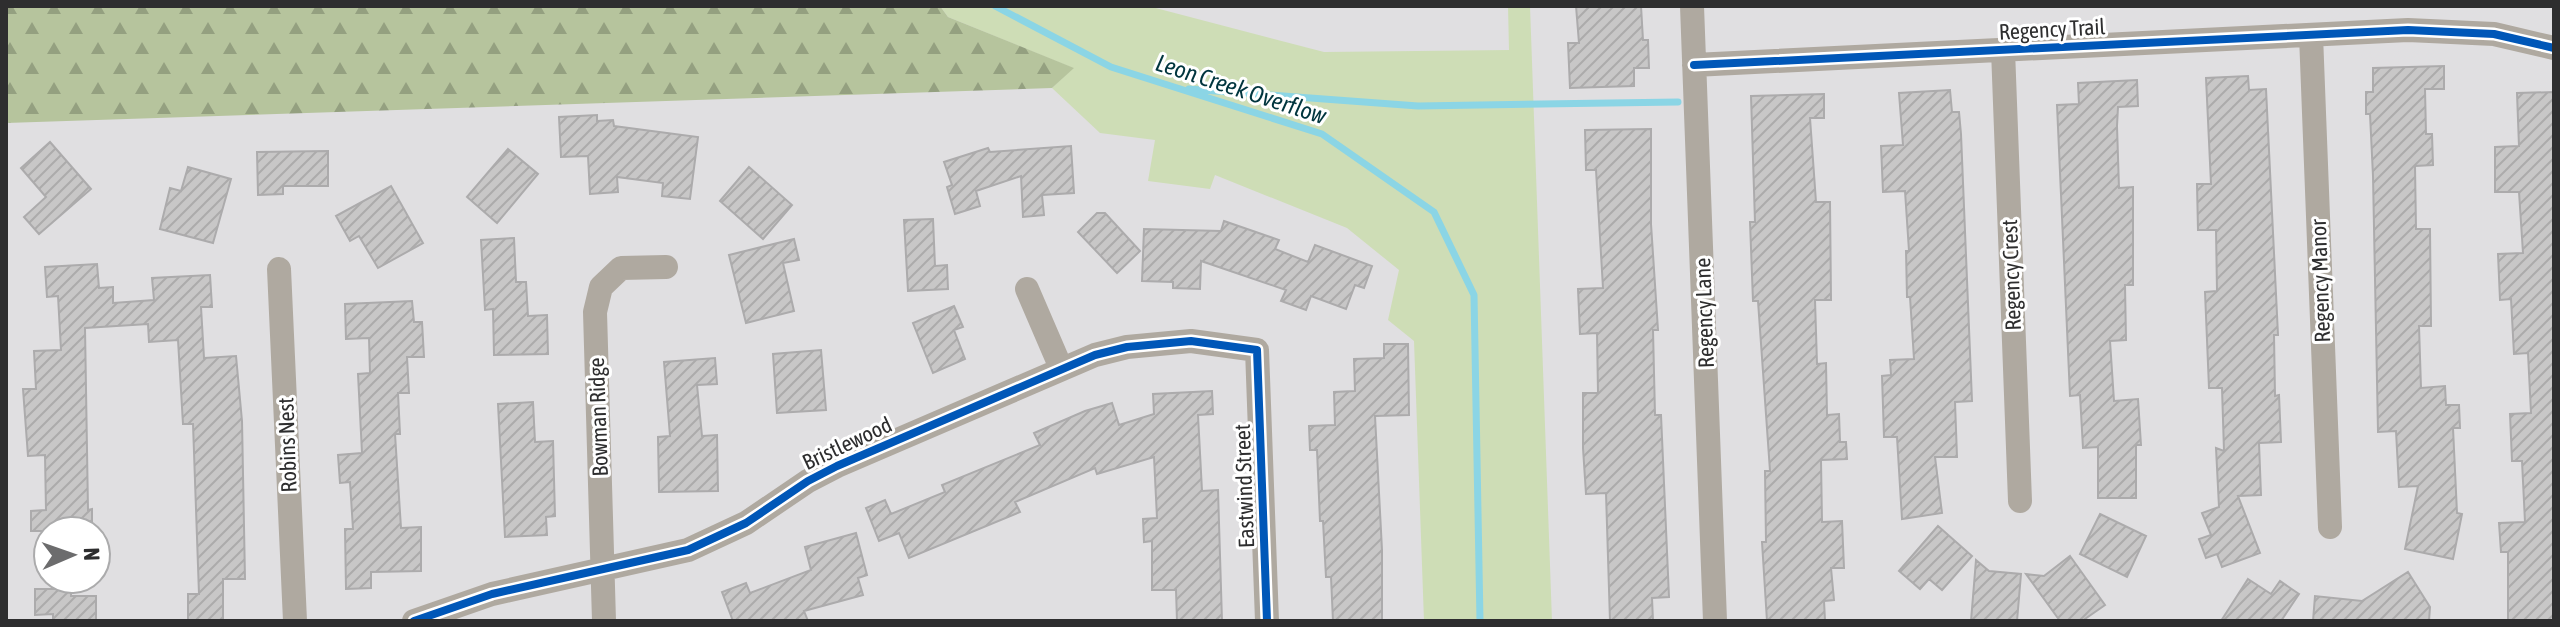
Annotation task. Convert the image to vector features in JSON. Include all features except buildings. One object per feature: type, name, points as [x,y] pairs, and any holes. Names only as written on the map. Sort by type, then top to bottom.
[{"type":"street","name":"Regency Lane","points":[[1692,6],[1715,621]]},
{"type":"street","name":"Regency Trail","points":[[1694,65],[2453,29],[2554,48]]},
{"type":"street","name":"Regency Manor","points":[[2311,35],[2330,527]]},
{"type":"street","name":"Regency Crest","points":[[2003,50],[2020,501]]},
{"type":"street","name":"Bowman Ridge","points":[[604,621],[595,312],[601,287],[621,268],[666,267]]},
{"type":"street","name":"Robins Nest","points":[[279,269],[295,621]]},
{"type":"street","points":[[1027,289],[1061,368]]},
{"type":"street","name":"Bristlewood","points":[[414,621],[492,594],[657,560],[718,538],[817,476],[1061,368],[1106,352],[1159,342],[1213,343],[1257,350]]},
{"type":"street","name":"Eastwind Street","points":[[1257,350],[1267,621]]},
{"type":"green space","points":[[6,6],[940,6],[948,17],[1074,68],[1052,88],[6,123]]},
{"type":"green space","points":[[940,6],[1148,6],[1324,52],[1509,50],[1508,6],[1530,6],[1552,621],[1424,621],[1414,341],[1388,320],[1399,270],[1347,228],[1215,175],[1210,189],[1148,181],[1155,140],[1100,133],[1052,88],[1073,68],[948,17]]},
{"type":"waterway","name":"Leon Creek Overflow","points":[[995,6],[1111,67],[1322,134],[1434,212],[1474,295],[1480,621]]},
{"type":"waterway","points":[[1189,89],[1418,106],[1678,102]]},
{"type":"cycle path","points":[[1694,65],[2408,30],[2494,34],[2554,48]]},
{"type":"cycle path","points":[[414,621],[492,594],[688,550],[746,523],[808,481],[837,466],[1095,355],[1127,347],[1191,341],[1257,350],[1267,621]]}]
